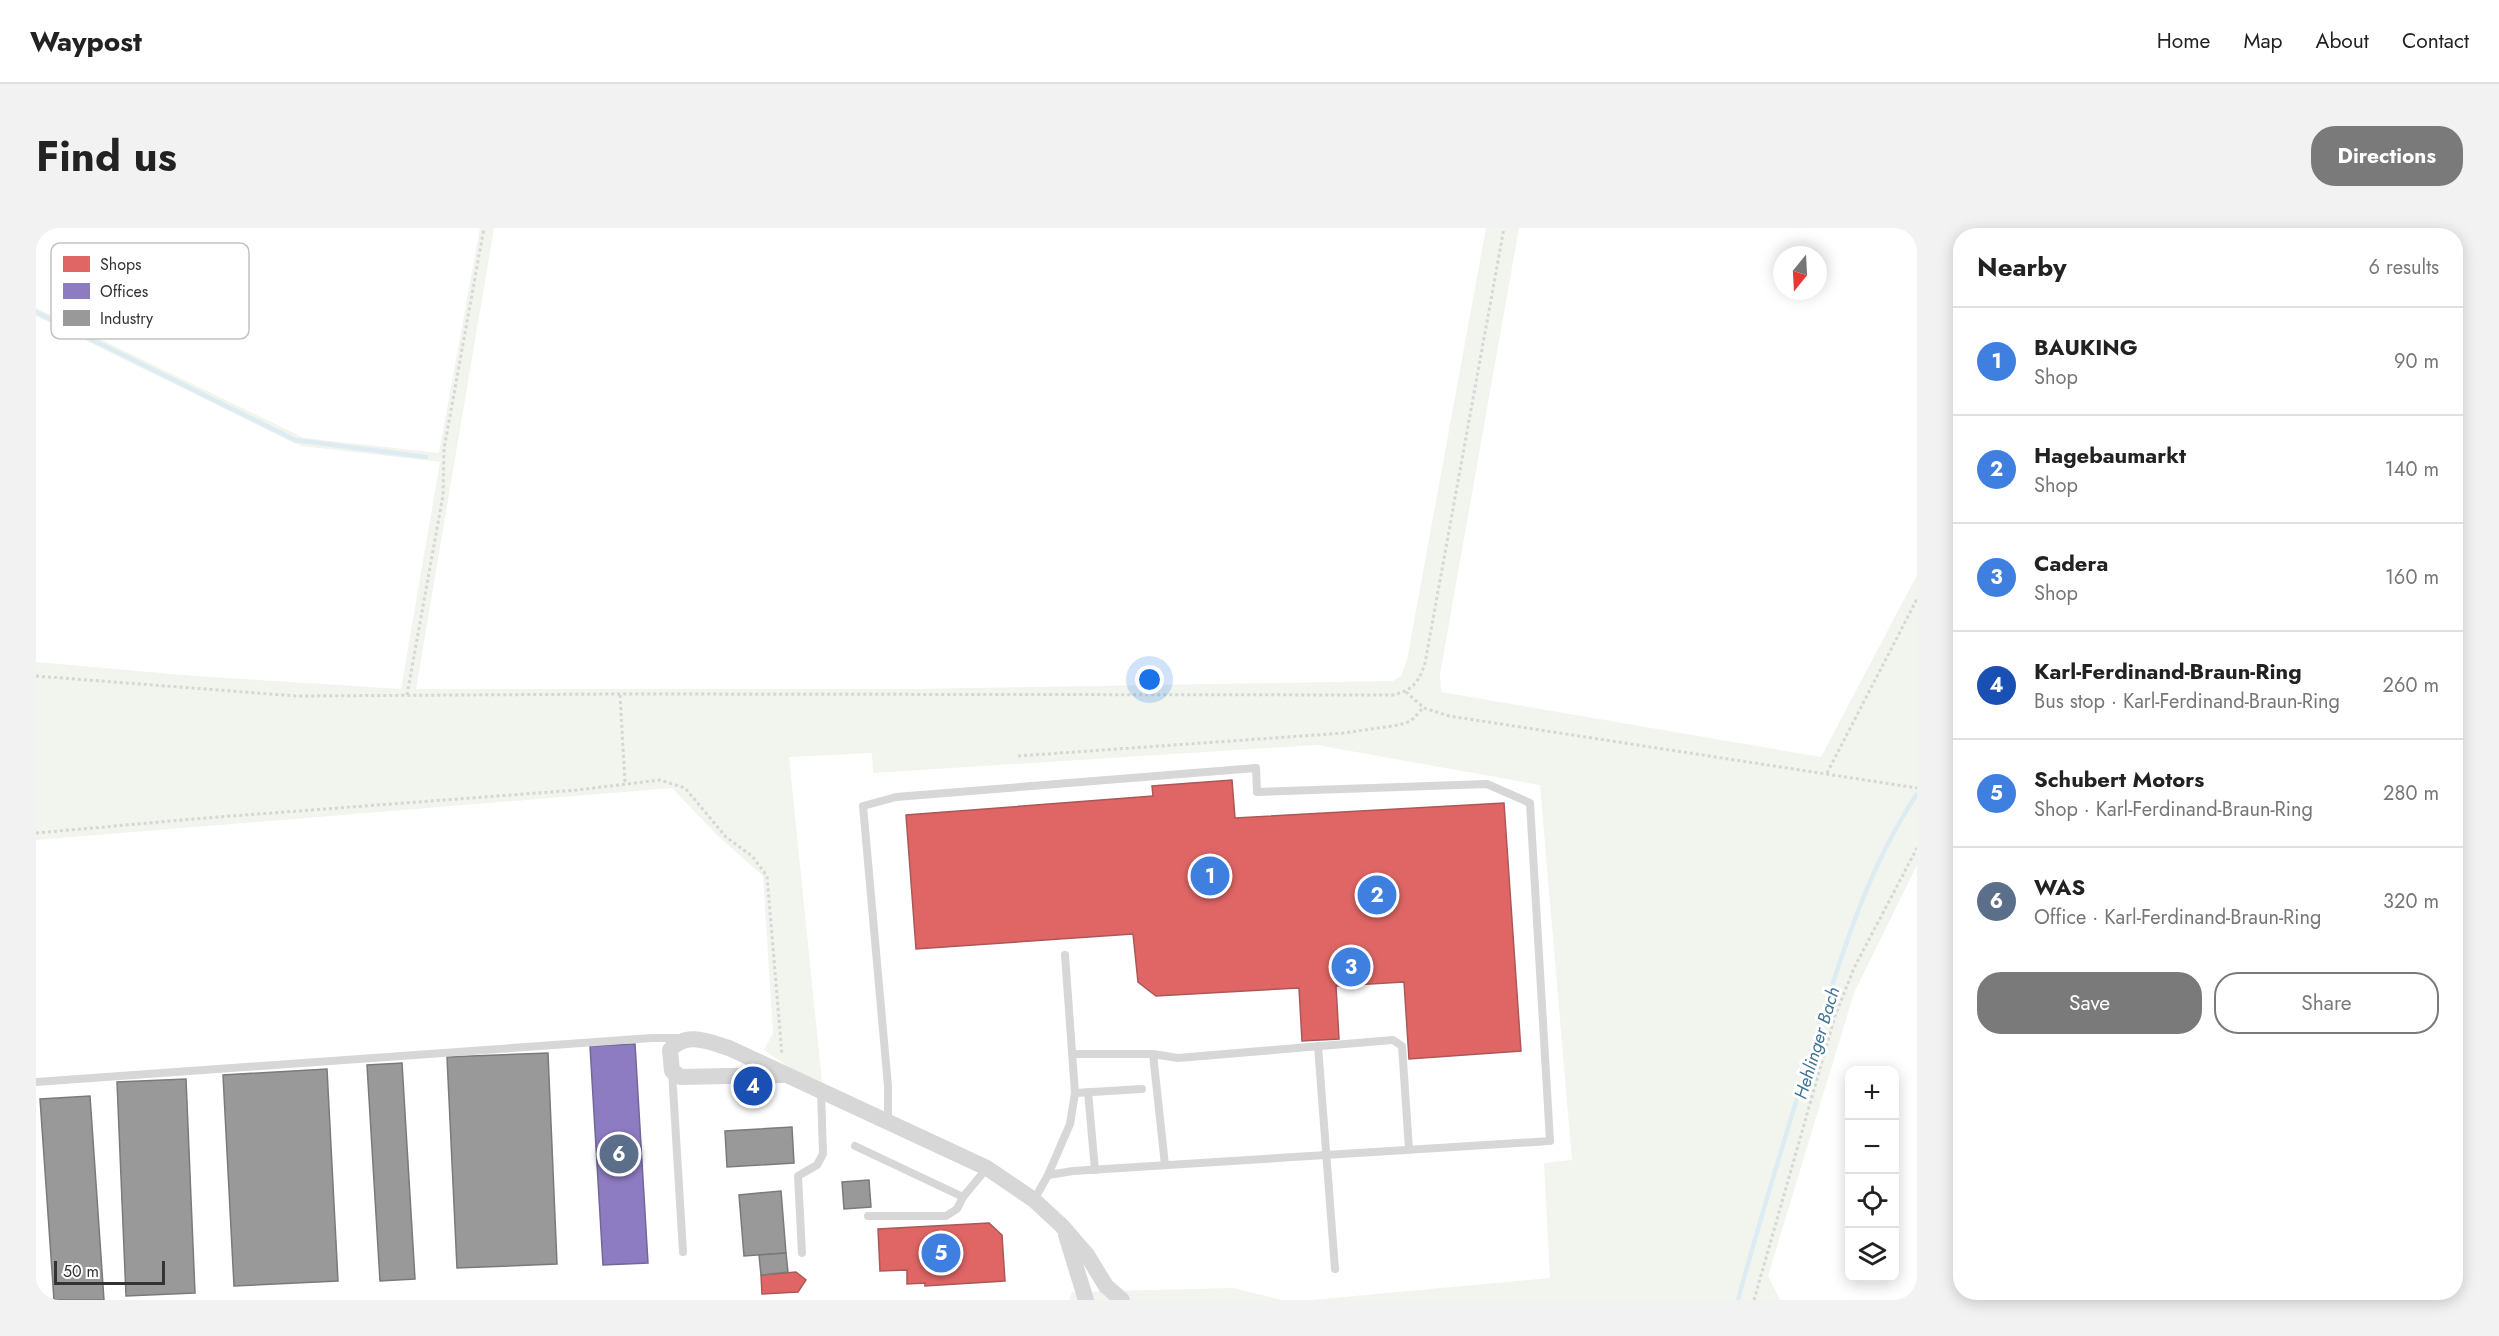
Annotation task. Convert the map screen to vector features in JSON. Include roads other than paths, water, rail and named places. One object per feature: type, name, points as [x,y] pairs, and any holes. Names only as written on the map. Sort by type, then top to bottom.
[{"type":"street","points":[[783,1075],[681,1077],[672,1071],[670,1050],[677,1042],[696,1038],[729,1048],[987,1168],[1034,1200],[1062,1226],[1087,1255],[1105,1293],[1122,1300]]},
{"type":"street","points":[[1062,1226],[1086,1300]]},
{"type":"lane","points":[[888,1123],[888,1086],[863,806],[896,796],[1256,768],[1257,792],[1487,784],[1530,804],[1550,1141],[1164,1165],[1048,1176]]},
{"type":"lane","points":[[1034,1200],[1048,1176],[1070,1124],[1075,1093],[1065,955]]},
{"type":"lane","points":[[36,1082],[652,1038],[696,1038]]},
{"type":"lane","points":[[1073,1054],[1154,1054],[1178,1058],[1393,1040],[1402,1046],[1409,1149]]},
{"type":"lane","points":[[1318,1046],[1335,1269]]},
{"type":"lane","points":[[1154,1054],[1164,1165]]},
{"type":"lane","points":[[672,1071],[684,1252]]},
{"type":"lane","points":[[1075,1093],[1142,1089]]},
{"type":"lane","points":[[802,1253],[798,1176],[817,1165],[823,1154],[820,1091]]},
{"type":"lane","points":[[1088,1092],[1095,1170]]},
{"type":"lane","points":[[855,1146],[963,1197]]},
{"type":"lane","points":[[868,1216],[946,1216],[957,1209],[963,1197],[987,1168]]},
{"type":"waterway","points":[[36,312],[51,319]]},
{"type":"waterway","points":[[91,339],[295,440],[426,457]]},
{"type":"waterway","name":"Hehlinger Bach","points":[[1738,1300],[1784,1141],[1844,949],[1883,853],[1917,794]]},
{"type":"place","name":"BAUKING","points":[[1210,876]]},
{"type":"place","name":"Hagebaumarkt","points":[[1377,895]]},
{"type":"place","name":"Cadera","points":[[1351,967]]},
{"type":"place","name":"Karl-Ferdinand-Braun-Ring","points":[[753,1086]]},
{"type":"place","name":"WAS","points":[[619,1154]]},
{"type":"place","name":"Schubert Motors","points":[[941,1253]]}]
